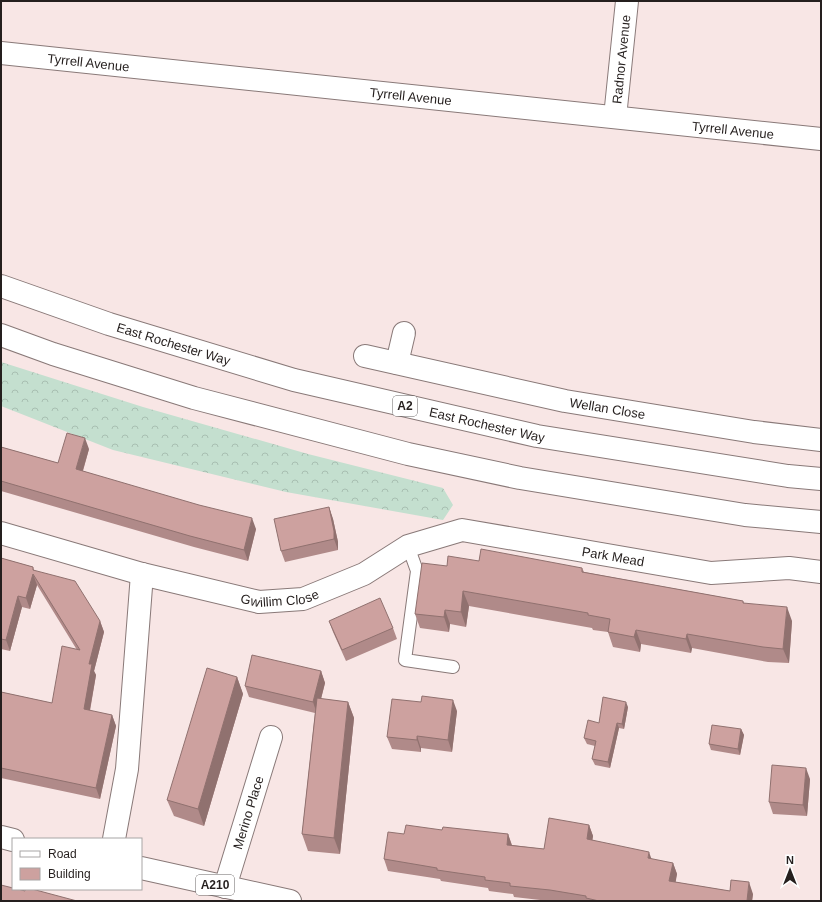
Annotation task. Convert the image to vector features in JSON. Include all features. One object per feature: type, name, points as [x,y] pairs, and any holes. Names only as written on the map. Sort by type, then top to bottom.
[{"type":"main road","name":"Radnor Avenue","points":[[615,117],[627,1]]},
{"type":"main road","name":"Tyrrell Avenue","points":[[1,53],[821,139]]},
{"type":"main road","name":"East Rochester Way","points":[[1,286],[109,324],[294,380],[536,436],[788,476],[821,479]]},
{"type":"main road","points":[[397,363],[404,332]]},
{"type":"main road","points":[[1,335],[53,354],[194,398],[408,454],[528,479],[744,515],[821,522]]},
{"type":"main road","name":"Wellan Close","points":[[365,356],[566,401],[754,432],[821,440]]},
{"type":"main road","name":"Park Mead","points":[[408,546],[462,530],[711,573],[789,568],[821,572]]},
{"type":"main road","name":"Gwillim Close","points":[[1,533],[142,574],[260,602],[303,599],[364,574],[408,546]]},
{"type":"main road","points":[[114,838],[127,769],[142,574]]},
{"type":"main road","name":"Merino Place","points":[[225,887],[270,737]]},
{"type":"main road","points":[[1,837],[12,840]]},
{"type":"main road","name":"A210","points":[[142,868],[290,901]]},
{"type":"lane","points":[[408,546],[416,571],[405,660],[453,667]]},
{"type":"green space","points":[[1,362],[143,407],[308,454],[443,488],[453,505],[443,520],[286,492],[113,450],[1,406]]},
{"type":"building","points":[[67,433],[85,438],[76,469],[199,505],[252,518],[244,550],[190,536],[1,481],[1,447],[58,463]]},
{"type":"building","points":[[329,507],[334,531],[334,539],[281,551],[274,519]]},
{"type":"building","points":[[481,549],[582,568],[582,572],[743,601],[743,603],[787,607],[783,649],[687,634],[686,639],[636,630],[634,637],[608,632],[610,619],[588,615],[588,613],[463,591],[461,612],[445,610],[444,617],[415,614],[422,563],[447,566],[448,556],[479,561]]},
{"type":"building","points":[[1,558],[33,567],[33,570],[75,581],[100,621],[89,664],[92,664],[84,709],[112,715],[96,788],[1,768],[1,692],[52,703],[62,646],[80,650],[33,574],[26,598],[18,596],[6,640],[1,639]]},
{"type":"building","points":[[380,598],[393,628],[342,650],[329,621]]},
{"type":"building","points":[[252,655],[321,671],[313,702],[245,686]]},
{"type":"building","points":[[207,668],[237,677],[198,809],[167,800]]},
{"type":"building","points":[[422,696],[453,700],[448,740],[417,736],[417,740],[387,737],[392,699],[421,702]]},
{"type":"building","points":[[603,697],[626,702],[622,724],[617,723],[608,762],[592,759],[596,741],[584,738],[588,720],[599,723]]},
{"type":"building","points":[[317,698],[348,702],[334,838],[302,834]]},
{"type":"building","points":[[712,725],[741,729],[738,749],[709,744]]},
{"type":"building","points":[[772,765],[806,768],[803,805],[769,802]]},
{"type":"building","points":[[549,818],[589,825],[587,839],[649,852],[648,858],[673,863],[669,881],[730,891],[731,880],[749,882],[747,901],[599,901],[586,898],[586,896],[550,890],[510,886],[510,883],[485,880],[485,877],[437,870],[437,868],[384,859],[388,832],[404,834],[406,825],[442,830],[443,827],[508,834],[507,845],[544,849]]},
{"type":"building","points":[[1,885],[12,888],[12,890],[36,890],[77,901],[1,901]]}]
